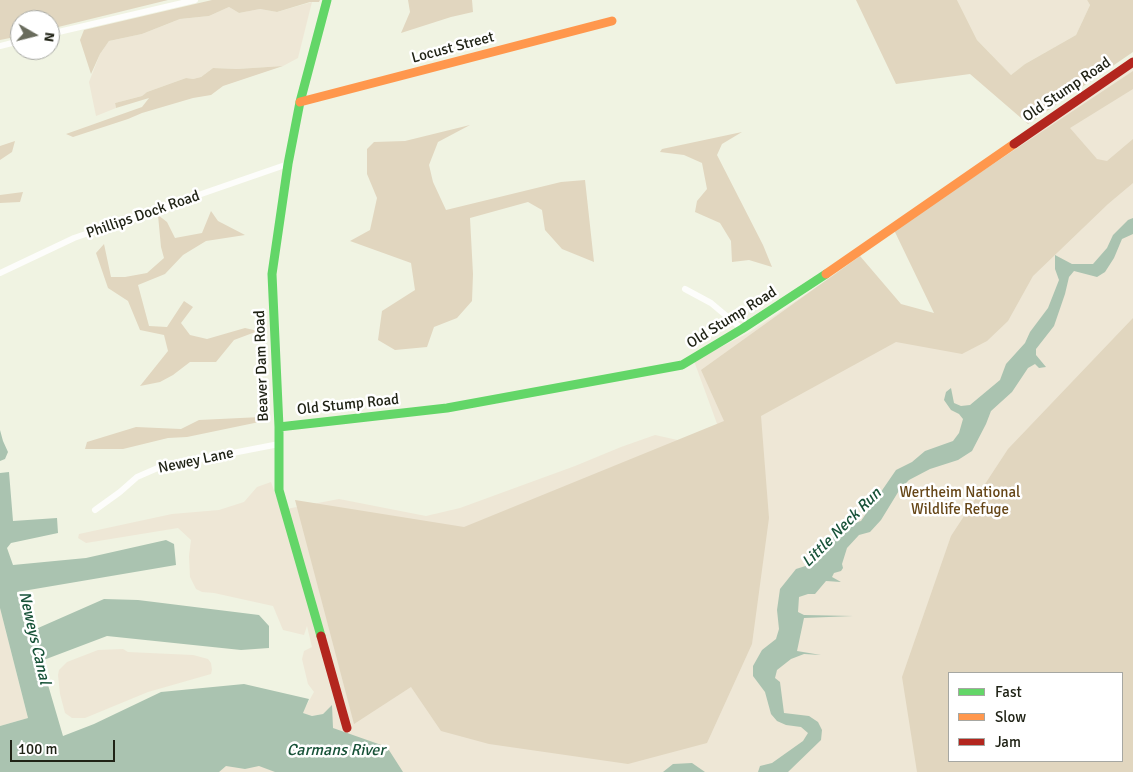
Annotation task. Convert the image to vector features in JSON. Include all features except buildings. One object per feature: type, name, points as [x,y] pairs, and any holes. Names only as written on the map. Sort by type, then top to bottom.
[{"type":"street","points":[[60,32],[195,0]]},
{"type":"street","name":"Beaver Dam Road","points":[[327,0],[300,102],[288,164],[272,274],[279,426],[279,490],[347,728]]},
{"type":"street","name":"Locust Street","points":[[300,102],[612,21]]},
{"type":"street","name":"Old Stump Road","points":[[279,426],[447,408],[682,365],[742,330],[817,280],[1133,62]]},
{"type":"street","name":"Phillips Dock Road","points":[[0,273],[74,238],[288,164]]},
{"type":"street","points":[[685,289],[711,303],[742,330]]},
{"type":"street","name":"Newey Lane","points":[[95,510],[137,477],[160,467],[279,444]]},
{"type":"green space","points":[[957,0],[1087,0],[1090,5],[1076,35],[1025,64],[1011,75],[977,40]]},
{"type":"green space","points":[[312,2],[298,58],[283,66],[237,69],[213,68],[201,77],[186,78],[147,92],[142,96],[115,103],[116,108],[96,116],[89,82],[100,54],[109,41],[142,34],[180,19],[209,16],[229,7],[239,13],[260,9],[277,12]]},
{"type":"green space","name":"Wertheim National Wildlife Refuge","points":[[1133,62],[1133,772],[0,772],[0,750],[310,730],[327,710],[323,714],[312,716],[302,713],[314,692],[308,684],[302,659],[304,651],[312,647],[307,626],[304,635],[283,630],[273,606],[202,592],[196,589],[190,577],[189,556],[191,540],[178,528],[86,543],[78,538],[79,534],[172,514],[219,510],[244,502],[257,487],[271,482],[281,510],[339,499],[426,516],[460,508],[655,435],[727,451],[694,361],[750,332],[858,259],[896,342],[938,314],[937,199]]},
{"type":"green space","points":[[0,608],[28,718],[0,726]]},
{"type":"green space","points":[[123,649],[128,652],[193,655],[208,659],[211,663],[211,674],[148,692],[85,718],[72,718],[65,713],[60,694],[59,670],[67,662],[98,650]]},
{"type":"shaded area","points":[[0,0],[168,0],[60,27],[60,10],[10,10],[10,38],[0,40]]},
{"type":"shaded area","points":[[212,0],[320,0],[319,2],[310,2],[277,12],[260,9],[239,13],[229,7],[209,16],[180,19],[142,34],[109,41],[100,54],[91,74],[80,40],[84,30]]},
{"type":"shaded area","points":[[408,0],[472,0],[473,12],[401,33],[410,12]]},
{"type":"shaded area","points":[[856,0],[957,0],[977,40],[1011,75],[1025,64],[1076,35],[1090,5],[1087,0],[1133,0],[1133,52],[1028,124],[970,74],[896,84]]},
{"type":"shaded area","points":[[283,66],[223,86],[211,95],[193,98],[142,113],[73,137],[66,134],[142,107],[149,98],[116,108],[115,103],[142,96],[147,92],[186,78],[201,77],[213,68],[237,69]]},
{"type":"shaded area","points":[[1133,71],[1133,89],[1070,128],[1097,159],[1107,161],[1133,139],[1133,183],[1108,204],[1033,276],[1008,321],[987,341],[962,354],[896,342],[761,416],[769,518],[752,644],[707,743],[628,764],[489,744],[441,731],[411,687],[354,724],[295,500],[464,527],[724,421],[701,370],[860,256],[901,304],[934,313],[894,230]]},
{"type":"shaded area","points":[[470,125],[438,142],[429,165],[433,182],[446,210],[561,182],[585,180],[594,262],[562,249],[545,230],[542,210],[528,202],[470,218],[473,274],[472,301],[457,318],[434,327],[427,347],[395,350],[378,340],[382,311],[415,290],[411,263],[350,241],[370,230],[377,198],[367,174],[367,149],[374,142],[405,141]]},
{"type":"shaded area","points":[[742,132],[722,144],[717,155],[763,245],[772,267],[749,260],[732,262],[731,241],[720,223],[695,212],[697,201],[707,189],[702,163],[684,155],[660,152],[662,149]]},
{"type":"shaded area","points":[[15,141],[12,152],[0,160],[0,146]]},
{"type":"shaded area","points":[[23,192],[20,202],[0,203],[0,195]]},
{"type":"shaded area","points":[[211,211],[218,221],[245,235],[206,241],[183,255],[165,274],[138,285],[149,326],[167,327],[184,301],[193,307],[181,323],[190,335],[207,339],[245,328],[258,331],[234,340],[216,362],[190,362],[160,382],[140,386],[168,351],[164,335],[140,330],[128,301],[108,288],[96,253],[104,244],[111,277],[125,277],[147,273],[164,258],[158,215],[167,222],[175,238],[202,233]]},
{"type":"shaded area","points":[[1133,318],[1133,772],[917,772],[902,677],[951,536],[1008,449]]},
{"type":"shaded area","points":[[261,417],[264,421],[187,437],[168,438],[123,449],[85,449],[87,442],[136,427],[181,429],[199,420]]},
{"type":"water","name":"Little Neck Run","points":[[1133,218],[1133,234],[1122,239],[1114,258],[1105,272],[1097,277],[1074,271],[1069,277],[1054,326],[1036,349],[1036,355],[1046,367],[1039,368],[1035,364],[1028,368],[1012,392],[991,411],[972,451],[958,460],[930,469],[909,480],[900,489],[881,520],[870,532],[859,535],[847,548],[842,564],[843,568],[841,571],[834,573],[832,577],[841,582],[826,581],[815,594],[799,597],[798,612],[804,615],[853,616],[804,618],[797,651],[821,655],[804,654],[791,659],[777,670],[775,678],[780,682],[784,713],[809,716],[818,722],[822,730],[821,740],[788,772],[758,772],[760,766],[772,763],[803,741],[808,733],[801,727],[786,725],[777,721],[771,714],[765,692],[753,676],[753,666],[762,650],[776,639],[779,629],[777,610],[780,589],[796,569],[818,562],[839,527],[861,521],[896,470],[912,462],[925,451],[953,441],[959,433],[963,419],[959,414],[951,410],[944,400],[946,392],[951,388],[954,403],[961,406],[970,405],[1000,380],[1006,364],[1025,343],[1030,332],[1048,308],[1059,280],[1055,269],[1055,255],[1072,264],[1093,264],[1107,248],[1113,235],[1128,220]]},
{"type":"water","points":[[0,430],[8,452],[5,459],[0,461]]},
{"type":"water","points":[[9,472],[13,521],[57,518],[58,533],[11,543],[7,548],[13,565],[86,558],[166,540],[174,544],[176,565],[17,592],[26,630],[29,632],[104,599],[138,600],[259,615],[269,626],[269,648],[241,650],[107,636],[41,661],[63,736],[94,724],[161,692],[244,684],[309,699],[303,713],[312,716],[323,714],[332,705],[333,728],[387,747],[403,772],[275,772],[259,766],[245,769],[226,766],[219,772],[0,772],[0,726],[28,718],[0,608],[0,473]]},
{"type":"water","points":[[692,763],[705,772],[663,772],[673,764]]},
{"type":"traffic: fast","points":[[321,636],[279,490],[279,427],[272,274],[288,164],[300,102],[327,0]]},
{"type":"traffic: fast","points":[[279,427],[447,408],[682,365],[742,329],[826,274]]},
{"type":"traffic: slow","points":[[300,102],[612,21]]},
{"type":"traffic: slow","points":[[826,274],[1014,144]]},
{"type":"traffic: jam","points":[[1014,144],[1133,62]]},
{"type":"traffic: jam","points":[[321,636],[347,728]]},
{"type":"water label","name":"Neweys Canal","points":[[34,638]]},
{"type":"water label","name":"Carmans River","points":[[336,751]]}]
